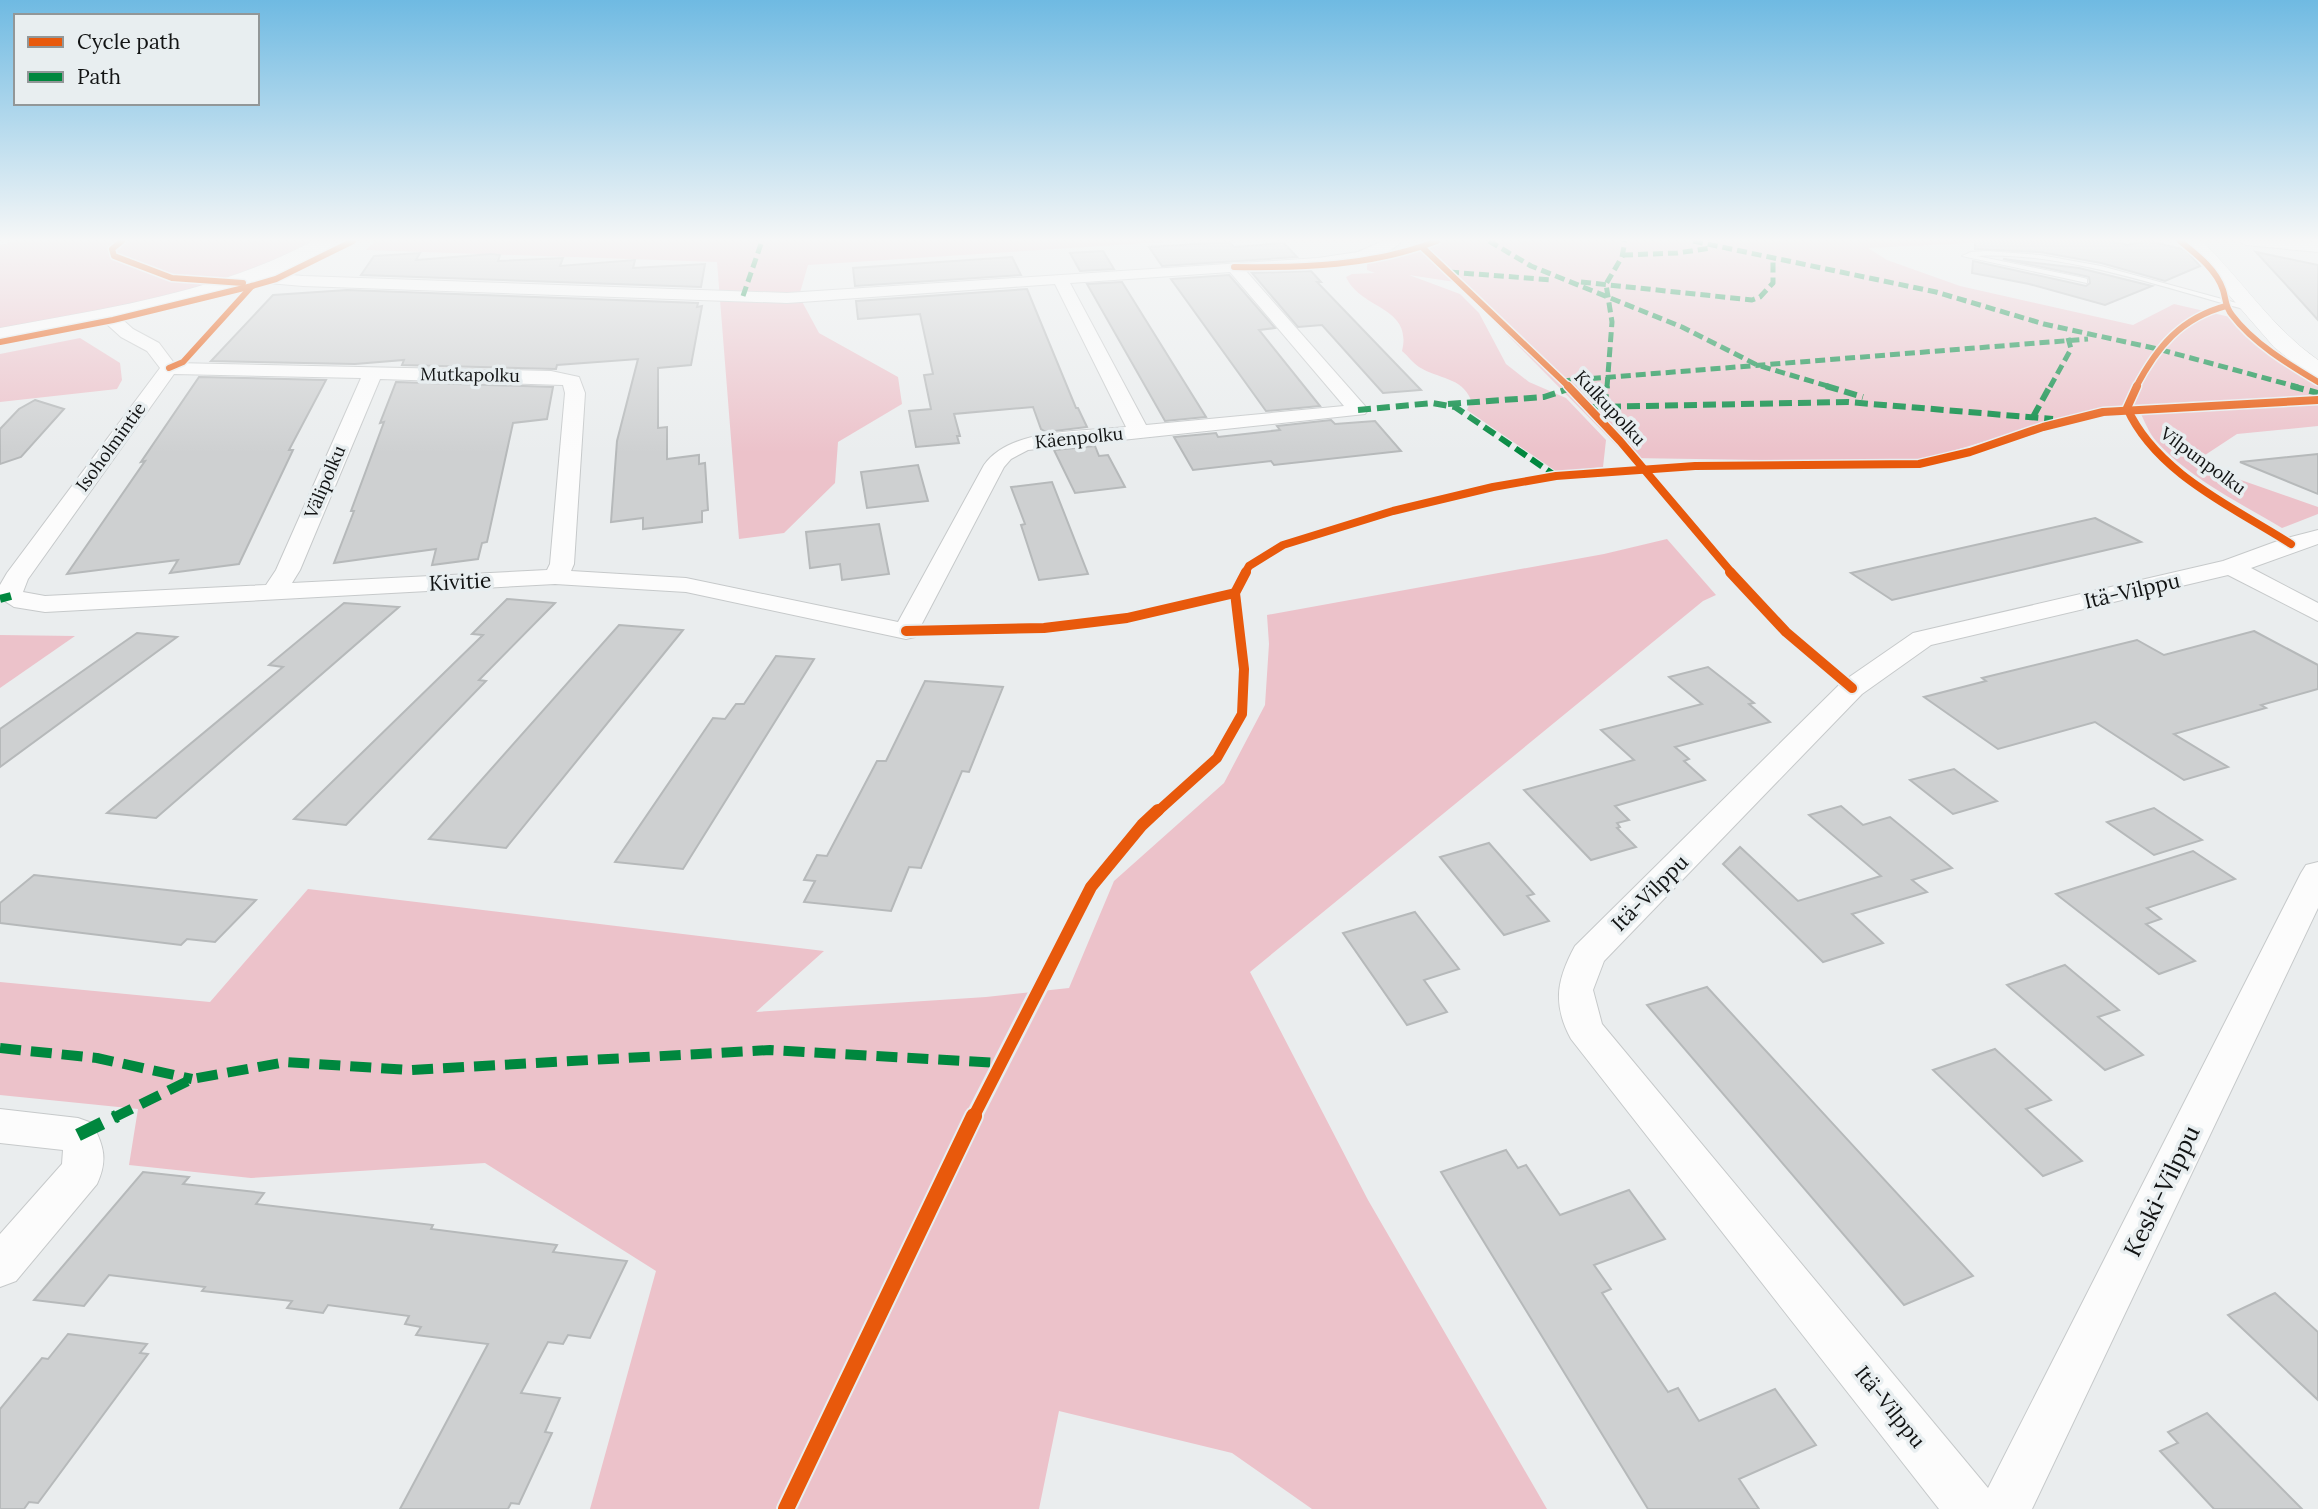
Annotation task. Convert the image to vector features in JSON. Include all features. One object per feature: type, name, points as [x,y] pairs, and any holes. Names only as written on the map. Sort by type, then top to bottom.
[{"type":"street","points":[[0,335],[118,311]]},
{"type":"street","points":[[1077,311],[1139,432]]},
{"type":"street","name":"Käenpolku","points":[[906,631],[995,465],[1004,455],[1023,444],[1358,410],[1273,311]]},
{"type":"street","points":[[2253,311],[2278,342],[2318,371]]},
{"type":"street","points":[[106,314],[127,333],[153,347],[169,368]]},
{"type":"street","name":"Mutkapolku","points":[[169,368],[551,377],[572,381],[575,393],[562,564],[555,577]]},
{"type":"street","name":"Isoholmintie","points":[[11,596],[10,589],[16,578],[169,368]]},
{"type":"street","name":"Välipolku","points":[[275,590],[288,570],[373,373]]},
{"type":"street","name":"Itä-Vilppu","points":[[1972,1509],[1584,1029],[1576,990],[1588,956],[1852,688],[1922,639],[2231,568],[2291,544],[2318,537]]},
{"type":"street","points":[[2231,568],[2318,613]]},
{"type":"street","name":"Kivitie","points":[[11,596],[23,602],[45,604],[555,577],[686,585],[906,631]]},
{"type":"street","name":"Keski-Vilppu","points":[[2005,1509],[2318,873]]},
{"type":"street","points":[[0,1126],[78,1135],[85,1153],[82,1171],[0,1266]]},
{"type":"shaded area","points":[[0,311],[102,311],[86,315],[0,328]]},
{"type":"shaded area","points":[[721,311],[807,311],[819,333],[898,377],[902,404],[838,442],[835,483],[784,533],[739,539]]},
{"type":"shaded area","points":[[1387,311],[1477,311],[1506,364],[1529,382],[1566,398],[1606,440],[1603,467],[1557,472],[1467,410],[1471,400],[1462,387],[1419,367],[1402,351],[1403,336],[1400,325]]},
{"type":"shaded area","points":[[1484,311],[2073,311],[2133,325],[2160,311],[2206,311],[2230,317],[2266,352],[2318,384],[2318,397],[2092,410],[1935,456],[1902,462],[1629,458]]},
{"type":"shaded area","points":[[80,338],[120,363],[122,380],[117,389],[0,402],[0,354]]},
{"type":"shaded area","points":[[2318,404],[2318,426],[2237,434],[2199,459],[2238,479],[2318,507],[2318,514],[2282,528],[2184,467],[2156,441],[2140,412]]},
{"type":"shaded area","points":[[1667,539],[1716,595],[1703,601],[1250,972],[1368,1200],[1547,1509],[1312,1509],[1232,1453],[1059,1411],[1039,1509],[590,1509],[656,1271],[485,1163],[251,1178],[129,1165],[138,1109],[0,1095],[0,982],[210,1002],[308,889],[824,951],[756,1012],[986,997],[1069,988],[1114,881],[1224,783],[1265,705],[1269,644],[1267,615],[1604,554]]},
{"type":"shaded area","points":[[0,635],[75,636],[0,688]]},
{"type":"building","points":[[258,311],[701,311],[691,365],[658,368],[658,428],[667,427],[667,459],[699,455],[699,464],[705,463],[708,510],[702,511],[702,522],[643,529],[643,518],[611,522],[617,441],[638,359],[557,365],[556,369],[402,365],[404,360],[355,364],[211,361]]},
{"type":"building","points":[[857,311],[1036,311],[1076,408],[1087,427],[1046,432],[1041,429],[1033,407],[954,414],[960,436],[957,436],[959,443],[916,447],[909,411],[931,409],[924,375],[933,374],[920,314],[858,319]]},
{"type":"building","points":[[1103,311],[1140,311],[1206,417],[1165,421]]},
{"type":"building","points":[[1194,311],[1261,311],[1275,328],[1259,330],[1320,406],[1266,411]]},
{"type":"building","points":[[1285,311],[1345,311],[1421,390],[1383,393],[1322,325],[1298,327]]},
{"type":"building","points":[[2310,311],[2318,311],[2318,320]]},
{"type":"building","points":[[199,377],[326,380],[289,450],[293,450],[239,564],[170,573],[178,560],[67,574],[145,461],[141,462]]},
{"type":"building","points":[[396,382],[553,387],[547,419],[513,423],[487,542],[482,543],[478,559],[432,565],[436,549],[334,563]]},
{"type":"building","points":[[35,400],[64,409],[21,457],[0,464],[0,429],[19,409]]},
{"type":"building","points":[[1331,420],[1335,424],[1375,421],[1401,451],[1274,465],[1271,461],[1193,470],[1174,437],[1216,433],[1218,437],[1280,430],[1277,426]]},
{"type":"building","points":[[1095,446],[1099,456],[1108,455],[1125,487],[1075,493],[1054,450]]},
{"type":"building","points":[[2318,454],[2318,494],[2240,462]]},
{"type":"building","points":[[918,465],[928,501],[867,508],[861,472]]},
{"type":"building","points":[[1052,482],[1088,574],[1039,580],[1021,525],[1025,524],[1011,487]]},
{"type":"building","points":[[2095,518],[2141,542],[1892,600],[1851,573]]},
{"type":"building","points":[[879,524],[889,574],[842,580],[840,564],[810,568],[806,532]]},
{"type":"building","points":[[507,599],[555,603],[479,680],[486,681],[346,825],[294,819],[483,635],[472,634]]},
{"type":"building","points":[[344,603],[399,607],[156,818],[107,813],[283,667],[269,665]]},
{"type":"building","points":[[619,625],[683,630],[506,848],[429,839]]},
{"type":"building","points":[[2254,631],[2318,665],[2318,689],[2261,705],[2266,708],[2174,734],[2228,767],[2184,780],[2095,722],[1998,749],[1924,697],[1986,681],[1982,678],[2137,640],[2164,655]]},
{"type":"building","points":[[137,633],[177,637],[0,767],[0,729]]},
{"type":"building","points":[[776,656],[814,659],[683,869],[615,862],[713,718],[725,719],[736,704],[744,704]]},
{"type":"building","points":[[1708,667],[1754,703],[1749,704],[1770,722],[1675,747],[1689,759],[1684,761],[1705,780],[1615,806],[1629,820],[1617,823],[1620,827],[1617,828],[1636,847],[1591,860],[1524,790],[1634,760],[1601,730],[1702,704],[1669,677]]},
{"type":"building","points":[[925,681],[1003,687],[969,772],[962,771],[921,868],[909,867],[891,911],[804,902],[815,881],[804,880],[817,855],[827,856],[877,761],[886,761]]},
{"type":"building","points":[[1954,769],[1997,801],[1953,814],[1910,780]]},
{"type":"building","points":[[1841,806],[1863,825],[1890,817],[1952,868],[1912,880],[1927,892],[1852,914],[1883,943],[1823,962],[1723,864],[1740,847],[1798,901],[1881,876],[1809,815]]},
{"type":"building","points":[[2154,808],[2202,840],[2154,855],[2107,822]]},
{"type":"building","points":[[1489,843],[1534,894],[1527,896],[1549,921],[1504,935],[1440,857]]},
{"type":"building","points":[[2193,851],[2235,879],[2147,908],[2161,919],[2146,924],[2195,961],[2159,974],[2056,894]]},
{"type":"building","points":[[34,875],[256,900],[215,942],[187,939],[181,945],[0,923],[0,903]]},
{"type":"building","points":[[1415,912],[1459,969],[1424,980],[1447,1012],[1407,1025],[1343,933]]},
{"type":"building","points":[[2065,965],[2119,1010],[2098,1017],[2143,1055],[2105,1070],[2007,985]]},
{"type":"building","points":[[1707,987],[1973,1276],[1904,1305],[1647,1005]]},
{"type":"building","points":[[1995,1049],[2051,1100],[2026,1109],[2082,1161],[2043,1176],[1933,1070]]},
{"type":"building","points":[[1506,1150],[1518,1168],[1526,1165],[1560,1215],[1629,1190],[1665,1239],[1594,1265],[1611,1289],[1602,1293],[1668,1392],[1678,1388],[1699,1421],[1775,1389],[1816,1445],[1739,1479],[1759,1509],[1648,1509],[1441,1172]]},
{"type":"building","points":[[143,1172],[189,1177],[183,1184],[264,1193],[256,1204],[433,1225],[431,1229],[557,1245],[553,1252],[627,1261],[590,1338],[568,1335],[563,1344],[548,1342],[521,1393],[560,1398],[545,1432],[552,1433],[519,1504],[511,1503],[508,1509],[400,1509],[488,1344],[416,1335],[421,1327],[405,1324],[409,1316],[328,1305],[323,1313],[287,1308],[292,1301],[202,1291],[205,1287],[109,1275],[84,1306],[34,1300]]},
{"type":"building","points":[[2275,1293],[2318,1332],[2318,1400],[2228,1315]]},
{"type":"building","points":[[68,1334],[147,1344],[140,1353],[148,1354],[38,1503],[29,1502],[24,1509],[0,1509],[0,1409],[42,1358],[48,1359]]},
{"type":"building","points":[[2207,1413],[2302,1509],[2214,1509],[2160,1451],[2178,1443],[2168,1432]]},
{"type":"marked path","points":[[1604,407],[1610,368],[1610,311]]},
{"type":"marked path","points":[[1643,311],[1682,327],[1757,365],[1863,397]]},
{"type":"marked path","points":[[2002,311],[2044,324],[2158,349],[2318,393]]},
{"type":"marked path","points":[[2033,417],[2071,349],[2067,334]]},
{"type":"marked path","points":[[1561,381],[2088,339]]},
{"type":"marked path","points":[[1448,404],[1544,397],[1568,389]]},
{"type":"marked path","points":[[1589,407],[1848,402],[2053,419]]},
{"type":"marked path","points":[[1358,410],[1432,403],[1455,407],[1556,476]]},
{"type":"marked path","points":[[0,599],[11,596]]},
{"type":"marked path","points":[[0,1048],[97,1058],[192,1079]]},
{"type":"marked path","points":[[78,1135],[192,1079],[286,1062],[410,1070],[770,1050],[999,1063]]},
{"type":"cycle path","points":[[0,342],[148,311]]},
{"type":"cycle path","points":[[169,368],[183,362],[229,311]]},
{"type":"cycle path","name":"Kulkupolku","points":[[1492,311],[1620,441],[1757,602],[1818,661],[1852,688]]},
{"type":"cycle path","name":"Vilpunpolku","points":[[2206,311],[2176,330],[2164,343],[2143,374],[2127,408],[2136,427],[2152,447],[2173,466],[2223,502],[2291,544]]},
{"type":"cycle path","points":[[2229,311],[2253,336],[2318,382]]},
{"type":"cycle path","points":[[786,1509],[999,1063],[1091,887],[1142,825],[1217,758],[1242,714],[1244,669],[1235,593],[1249,566],[1264,555],[1283,545],[1393,511],[1493,487],[1556,476],[1695,466],[1919,464],[1970,452],[2043,427],[2103,412],[2318,400]]},
{"type":"cycle path","points":[[906,631],[1044,628],[1127,618],[1235,593]]}]
